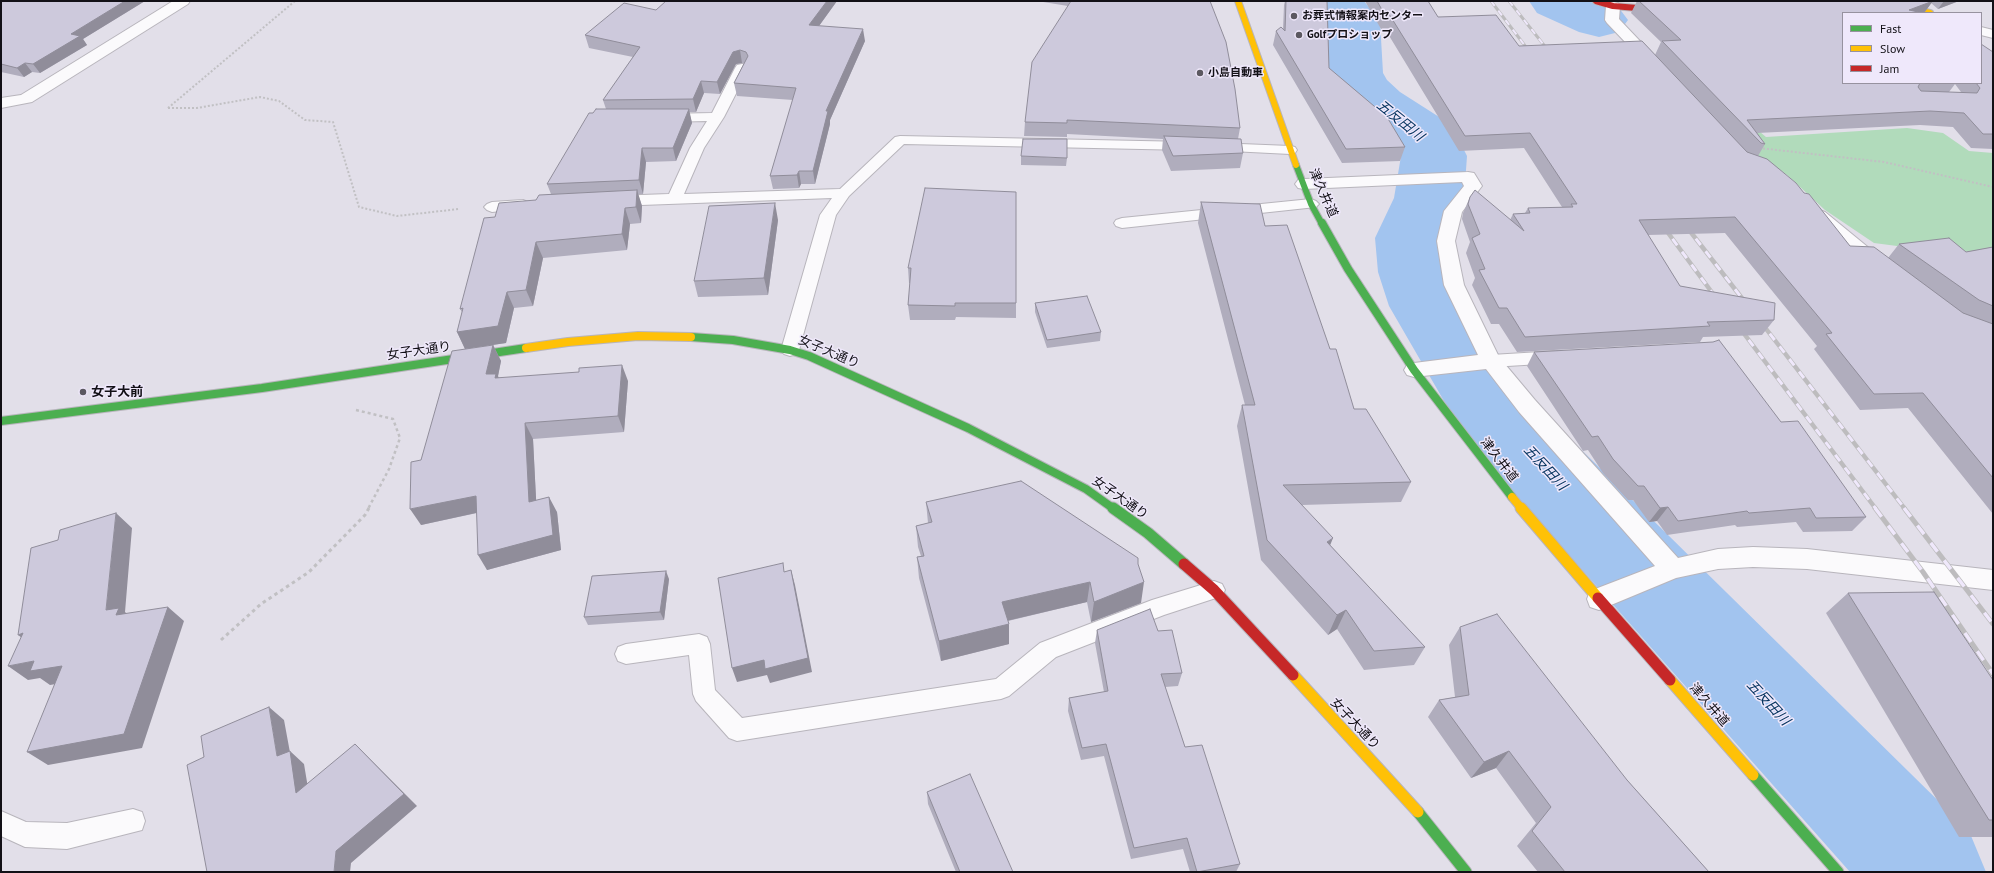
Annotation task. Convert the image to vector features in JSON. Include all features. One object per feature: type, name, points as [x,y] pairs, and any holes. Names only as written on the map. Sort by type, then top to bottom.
[{"type":"street","points":[[1,103],[26,99],[183,1]]},
{"type":"street","name":"津久井道","points":[[1238,1],[1290,150],[1311,204],[1348,269],[1414,370],[1491,472],[1607,595],[1838,872]]},
{"type":"street","points":[[1918,1],[1933,12]]},
{"type":"street","points":[[1604,3],[1637,8],[1676,7]]},
{"type":"street","points":[[1604,3],[1612,20],[1666,77]]},
{"type":"street","points":[[1889,4],[1925,12]]},
{"type":"street","points":[[1982,31],[1993,34]]},
{"type":"street","points":[[1304,184],[1468,177],[1473,186],[1453,211],[1446,241],[1454,285],[1486,361],[1578,464],[1668,571]]},
{"type":"street","points":[[1806,204],[1836,231],[1892,276]]},
{"type":"street","name":"女子大通り","points":[[1,421],[262,388],[568,342],[638,336],[691,337],[733,340],[790,350],[810,356],[968,428],[1086,489],[1148,533],[1214,590],[1410,803],[1466,872]]},
{"type":"street","points":[[1414,370],[1486,361]]},
{"type":"street","points":[[1607,595],[1668,571],[1718,559],[1807,559],[1993,580]]},
{"type":"lane","points":[[675,198],[696,148],[717,118],[742,68]]},
{"type":"lane","points":[[649,118],[717,118]]},
{"type":"lane","points":[[790,350],[828,215],[844,193],[900,140],[1116,143],[1290,150]]},
{"type":"lane","points":[[596,202],[844,193]]},
{"type":"lane","points":[[492,207],[540,204]]},
{"type":"lane","points":[[1122,223],[1311,204]]},
{"type":"lane","points":[[1486,361],[1577,356]]},
{"type":"lane","points":[[626,654],[699,644],[704,694],[737,730],[1000,688],[1048,650],[1160,607],[1214,590]]},
{"type":"lane","points":[[1,823],[25,834],[67,836],[133,821]]},
{"type":"path","points":[[295,1],[168,108],[197,108],[260,97],[279,101],[305,120],[333,122],[359,207],[396,216],[444,209],[492,207]]},
{"type":"path","points":[[1751,147],[1884,162],[1993,187]]},
{"type":"path","points":[[221,640],[261,604],[309,572],[365,515],[388,469],[400,438],[393,419],[352,409]]},
{"type":"green space","points":[[1742,117],[1766,137],[1907,128],[1943,133],[1969,151],[1993,153],[1993,250],[1967,252],[1946,244],[1897,246],[1874,243],[1825,210],[1787,175],[1757,155]]},
{"type":"building","points":[[1,1],[125,1],[71,34],[80,36],[33,64],[25,63],[17,68],[1,64]]},
{"type":"building","points":[[666,1],[827,1],[809,25],[863,29],[826,111],[828,111],[813,171],[799,171],[797,175],[770,176],[796,88],[734,83],[748,56],[746,52],[740,50],[733,52],[717,82],[701,81],[693,99],[603,100],[640,47],[585,35],[624,3],[656,10]]},
{"type":"building","points":[[1071,1],[1210,1],[1226,42],[1235,89],[1240,128],[1067,120],[1067,123],[1025,122],[1032,62]]},
{"type":"building","points":[[1286,1],[1327,1],[1329,68],[1387,117],[1405,147],[1346,149],[1276,31],[1281,27],[1285,31]]},
{"type":"building","points":[[1377,1],[1428,1],[1438,17],[1496,15],[1519,46],[1642,41],[1747,152],[1767,159],[1796,183],[1804,193],[1809,194],[1850,246],[1874,247],[1963,313],[1993,324],[1993,478],[1923,393],[1874,394],[1826,334],[1832,333],[1735,217],[1639,220],[1680,286],[1775,303],[1774,320],[1707,322],[1710,326],[1525,337],[1507,308],[1499,308],[1479,270],[1485,269],[1472,238],[1480,234],[1468,204],[1470,197],[1475,190],[1524,231],[1513,214],[1530,213],[1528,208],[1573,207],[1571,204],[1577,204],[1530,133],[1465,136],[1389,14],[1385,15]]},
{"type":"building","points":[[1639,1],[1933,1],[1909,10],[1918,12],[1842,12],[1842,84],[1920,84],[1918,87],[1921,91],[1977,93],[1980,88],[1977,84],[1982,84],[1982,45],[1993,52],[1993,134],[1983,134],[1964,113],[1930,111],[1747,120],[1765,144],[1761,143],[1662,41],[1681,40]]},
{"type":"building","points":[[596,109],[689,109],[673,148],[642,148],[639,180],[547,184],[589,113],[593,113]]},
{"type":"building","points":[[1164,136],[1241,139],[1243,153],[1173,156]]},
{"type":"building","points":[[1023,139],[1067,139],[1067,158],[1021,156]]},
{"type":"building","points":[[925,188],[1016,192],[1016,303],[955,303],[955,306],[908,305],[911,268],[908,268]]},
{"type":"building","points":[[637,190],[636,207],[625,208],[622,234],[536,242],[526,290],[507,292],[498,326],[457,332],[463,308],[460,309],[484,218],[495,217],[499,203],[536,200],[539,195]]},
{"type":"building","points":[[1201,202],[1260,204],[1265,226],[1287,225],[1330,349],[1336,349],[1354,409],[1366,409],[1411,482],[1283,485],[1333,538],[1327,542],[1425,647],[1374,651],[1346,610],[1337,615],[1267,540],[1242,405],[1255,405]]},
{"type":"building","points":[[775,203],[764,278],[694,281],[709,206]]},
{"type":"building","points":[[1949,238],[1966,252],[1993,247],[1993,306],[1979,300],[1899,244]]},
{"type":"building","points":[[1087,296],[1101,332],[1047,340],[1035,303]]},
{"type":"building","points":[[1719,340],[1781,422],[1798,421],[1866,517],[1816,518],[1810,508],[1749,513],[1747,511],[1678,521],[1668,507],[1660,508],[1644,486],[1638,486],[1613,459],[1598,436],[1592,437],[1534,352],[1713,342]]},
{"type":"building","points":[[493,345],[486,374],[496,374],[495,378],[579,372],[579,368],[622,365],[618,416],[525,423],[529,502],[549,497],[553,535],[478,555],[476,496],[410,509],[411,462],[421,460],[452,351]]},
{"type":"building","points":[[1021,481],[1138,558],[1138,564],[1144,582],[1094,602],[1090,582],[1002,602],[1009,624],[939,641],[917,557],[924,556],[916,526],[932,522],[926,502]]},
{"type":"building","points":[[116,513],[106,610],[119,608],[116,615],[168,607],[124,734],[27,752],[62,666],[30,671],[34,661],[8,666],[23,633],[18,635],[31,548],[58,540],[60,530]]},
{"type":"building","points":[[783,563],[784,572],[791,570],[808,658],[765,669],[764,660],[732,668],[718,578]]},
{"type":"building","points":[[666,571],[660,612],[584,617],[592,576]]},
{"type":"building","points":[[1934,592],[1993,680],[1993,820],[1989,820],[1848,593]]},
{"type":"building","points":[[1150,609],[1158,631],[1172,630],[1182,673],[1161,674],[1185,747],[1202,745],[1240,864],[1197,872],[1187,838],[1134,848],[1106,744],[1082,748],[1069,698],[1108,691],[1097,630]]},
{"type":"building","points":[[1497,614],[1627,780],[1709,872],[1565,872],[1532,831],[1551,807],[1509,751],[1484,762],[1439,700],[1469,695],[1460,627]]},
{"type":"building","points":[[269,707],[277,756],[290,751],[296,793],[355,744],[404,794],[336,851],[334,872],[207,872],[187,765],[204,757],[201,736]]},
{"type":"building","points":[[970,774],[1013,872],[960,872],[927,792]]},
{"type":"waterway","name":"五反田川","points":[[1333,1],[1351,21],[1353,73],[1360,89],[1378,105],[1424,136],[1434,156],[1429,198],[1411,238],[1415,272],[1427,306],[1473,380],[1514,436],[1928,872]]},
{"type":"waterway","points":[[1557,1],[1599,20]]},
{"type":"railway","points":[[1491,1],[1532,55]]},
{"type":"railway","points":[[1509,1],[1551,54]]},
{"type":"railway","points":[[1663,226],[1719,302]]},
{"type":"railway","points":[[1686,226],[1748,306]]},
{"type":"railway","points":[[1760,321],[1905,509]]},
{"type":"railway","points":[[1739,327],[1876,509]]},
{"type":"railway","points":[[1875,508],[1923,572],[1993,674]]},
{"type":"railway","points":[[1904,508],[1993,624]]},
{"type":"traffic: fast","points":[[1296,165],[1311,204],[1348,269],[1414,370],[1491,472],[1512,497]]},
{"type":"traffic: fast","points":[[691,337],[733,340],[790,350],[809,356],[968,428],[1086,489],[1148,533],[1184,564]]},
{"type":"traffic: fast","points":[[1,421],[262,388],[526,348]]},
{"type":"traffic: fast","points":[[1753,775],[1838,872]]},
{"type":"traffic: fast","points":[[1418,812],[1466,872]]},
{"type":"traffic: slow","points":[[1238,1],[1296,165]]},
{"type":"traffic: slow","points":[[1896,5],[1926,12]]},
{"type":"traffic: slow","points":[[526,348],[568,342],[638,336],[691,337]]},
{"type":"traffic: slow","points":[[1512,497],[1598,598]]},
{"type":"traffic: slow","points":[[1293,675],[1418,812]]},
{"type":"traffic: slow","points":[[1670,680],[1753,775]]},
{"type":"traffic: jam","points":[[1596,1],[1613,6],[1637,8],[1664,7]]},
{"type":"traffic: jam","points":[[1184,564],[1214,590],[1293,675]]},
{"type":"traffic: jam","points":[[1598,598],[1670,680]]},
{"type":"place","name":"お葬式情報案内センター","points":[[1294,16]]},
{"type":"place","name":"Golfプロショップ","points":[[1299,35]]},
{"type":"place","name":"小島自動車","points":[[1200,73]]},
{"type":"place","name":"女子大前","points":[[83,392]]}]
